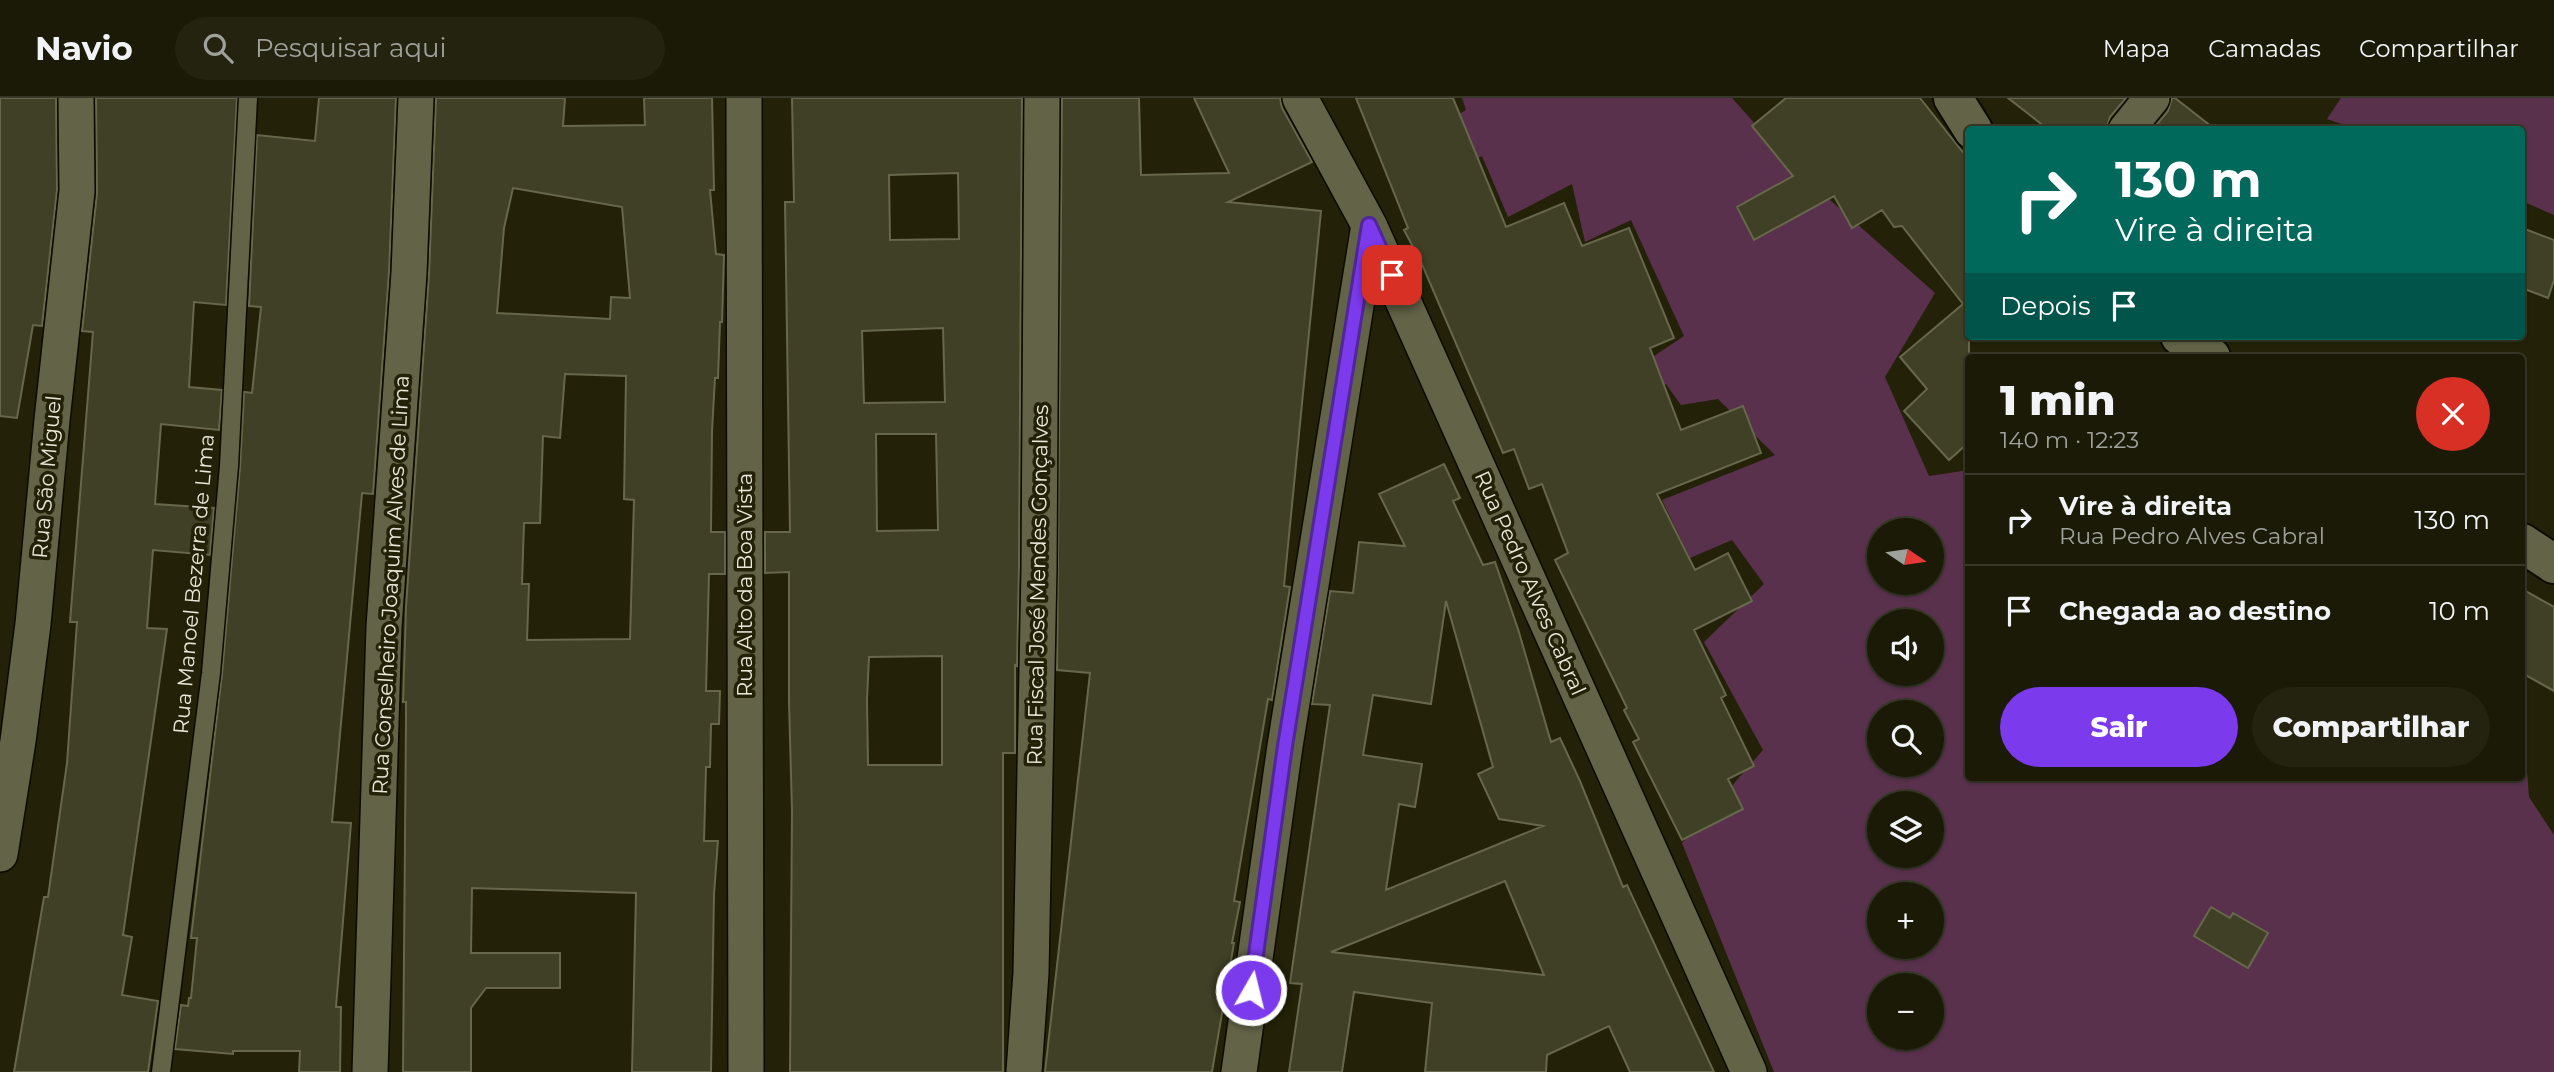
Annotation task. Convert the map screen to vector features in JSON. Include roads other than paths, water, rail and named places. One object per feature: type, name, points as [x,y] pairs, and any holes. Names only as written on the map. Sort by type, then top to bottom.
[{"type":"main road","points":[[1953,98],[1970,126]]},
{"type":"main road","points":[[2186,340],[2207,354]]},
{"type":"main road","points":[[2525,545],[2554,564]]},
{"type":"street","name":"Rua São Miguel","points":[[0,854],[33,624],[76,191],[76,98]]},
{"type":"street","name":"Rua Conselheiro Joaquim Alves de Lima","points":[[370,1072],[384,627],[409,273],[416,98]]},
{"type":"street","name":"Rua Alto da Boa Vista","points":[[744,98],[746,1072]]},
{"type":"street","name":"Rua Fiscal José Mendes Gonçalves","points":[[1024,1072],[1031,973],[1039,568],[1042,98]]},
{"type":"street","name":"Rua Pedro Alves Cabral","points":[[1300,98],[1369,225],[1749,1072]]},
{"type":"street","points":[[2129,126],[2152,98]]},
{"type":"street","points":[[1239,1072],[1285,746],[1369,225]]},
{"type":"lane","name":"Rua Manoel Bezerra de Lima","points":[[161,1072],[211,673],[229,466],[248,98]]}]
